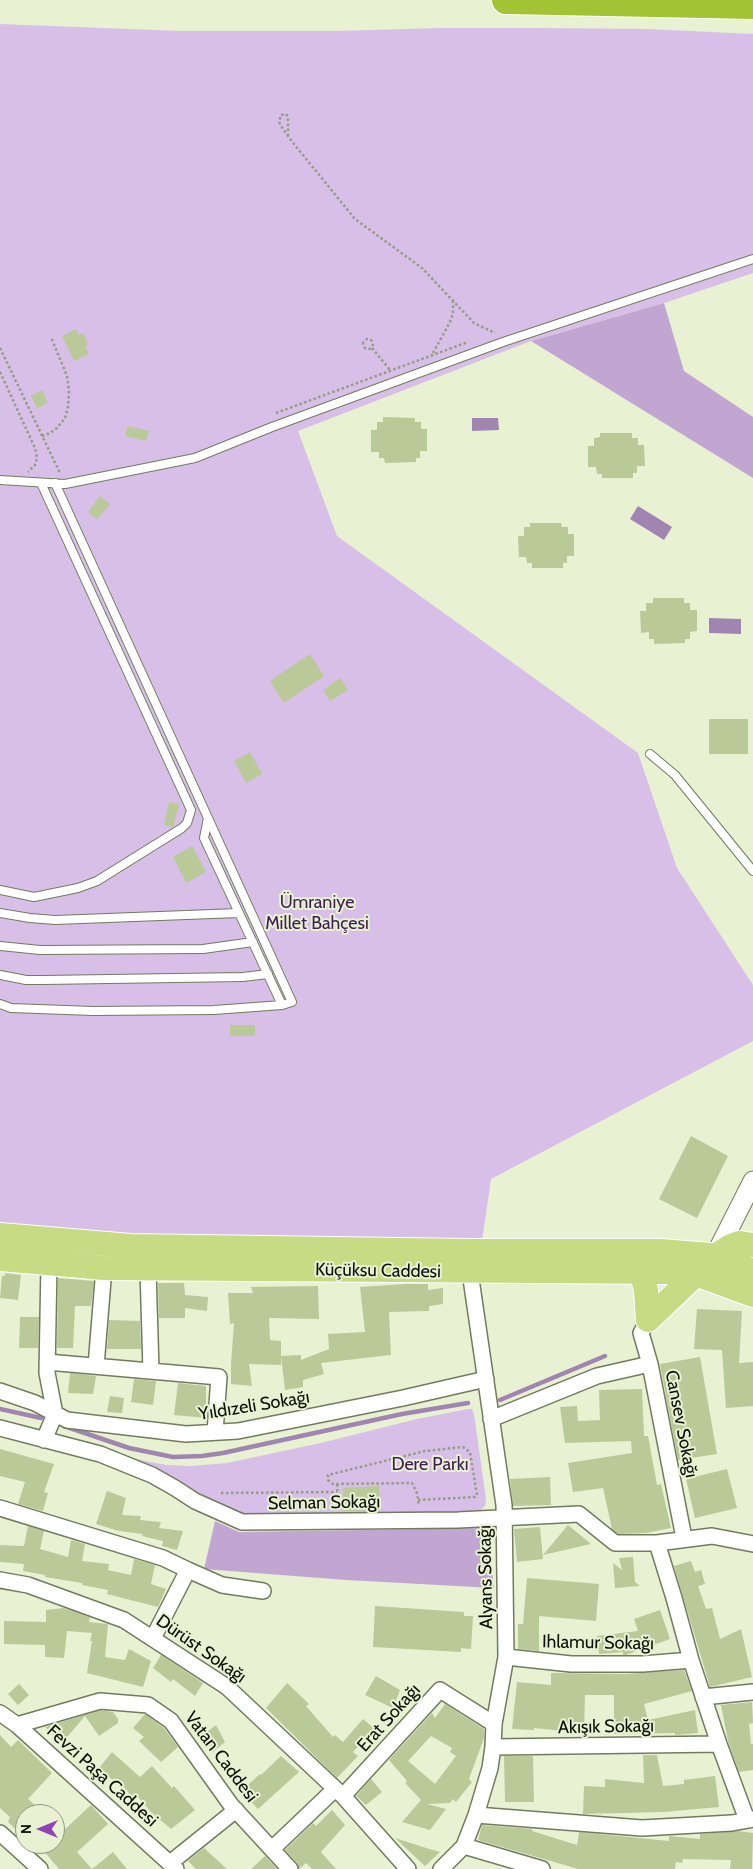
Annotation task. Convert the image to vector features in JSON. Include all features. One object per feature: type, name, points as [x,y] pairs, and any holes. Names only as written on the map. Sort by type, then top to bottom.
[{"type":"highway","points":[[506,0],[753,5]]},
{"type":"main road","name":"Küçüksu Caddesi","points":[[0,1236],[131,1246],[678,1272],[704,1277],[753,1295]]},
{"type":"main road","points":[[648,1320],[704,1277],[715,1256],[739,1243],[752,1245]]},
{"type":"main road","name":"Küçüksu Caddesi","points":[[0,1259],[104,1268],[148,1269],[470,1261],[660,1251],[715,1256],[753,1271]]},
{"type":"main road","points":[[641,1271],[646,1290],[648,1320]]},
{"type":"street","points":[[715,1256],[753,1181]]},
{"type":"street","points":[[738,1208],[752,1245]]},
{"type":"street","name":"Alyans Sokağı","points":[[441,1869],[464,1846],[476,1815],[490,1768],[494,1724],[506,1657],[504,1505],[470,1261]]},
{"type":"street","points":[[44,1440],[54,1414],[46,1373],[49,1264]]},
{"type":"street","points":[[96,1366],[104,1268]]},
{"type":"street","points":[[148,1269],[151,1371]]},
{"type":"street","name":"Cansev Sokağı","points":[[648,1320],[641,1333],[650,1364],[684,1538]]},
{"type":"street","points":[[47,1362],[219,1377],[215,1432]]},
{"type":"street","points":[[491,1419],[597,1376],[650,1364]]},
{"type":"street","name":"Yıldızeli Sokağı","points":[[0,1391],[35,1403],[67,1420],[186,1434],[238,1431],[394,1400],[486,1379]]},
{"type":"street","name":"Selman Sokağı","points":[[0,1428],[100,1454],[129,1465],[175,1488],[195,1502],[242,1522],[420,1520],[579,1514],[615,1543],[657,1543],[684,1538],[712,1536],[753,1544]]},
{"type":"street","points":[[0,1508],[164,1558],[222,1585],[263,1591]]},
{"type":"street","points":[[476,1815],[642,1828],[732,1823],[750,1819],[719,1744],[691,1660],[657,1543]]},
{"type":"street","points":[[152,1638],[188,1570]]},
{"type":"street","name":"Dürüst Sokağı","points":[[0,1580],[28,1585],[124,1620],[227,1687],[339,1792],[408,1869]]},
{"type":"street","name":"Ihlamur Sokağı","points":[[506,1657],[571,1664],[643,1664],[691,1660]]},
{"type":"street","name":"Erat Sokağı","points":[[272,1850],[339,1792],[440,1690],[494,1724]]},
{"type":"street","points":[[704,1697],[753,1692]]},
{"type":"street","name":"Vatan Caddesi","points":[[17,1725],[100,1701],[148,1705],[171,1721],[236,1810],[290,1869]]},
{"type":"street","name":"Fevzi Paşa Caddesi","points":[[0,1712],[17,1725],[173,1866]]},
{"type":"street","name":"Akışık Sokağı","points":[[493,1747],[719,1744]]},
{"type":"street","points":[[173,1866],[236,1810]]},
{"type":"street","points":[[0,1833],[40,1869]]},
{"type":"street","points":[[464,1846],[542,1869]]},
{"type":"lane","points":[[0,480],[41,483],[55,480],[65,484],[195,458],[272,427],[503,342],[753,259]]},
{"type":"lane","points":[[0,1004],[11,1008],[93,1012],[214,1010],[282,1005],[292,1002],[55,480]]},
{"type":"lane","points":[[0,890],[34,897],[78,888],[97,881],[182,828],[187,823],[191,810],[41,483]]},
{"type":"lane","points":[[650,754],[675,775],[753,871]]},
{"type":"lane","points":[[208,818],[204,838],[282,1005]]},
{"type":"lane","points":[[0,914],[54,920],[239,913]]},
{"type":"lane","points":[[0,946],[40,950],[202,949],[253,942]]},
{"type":"lane","points":[[0,976],[26,980],[43,980],[234,978],[268,974]]},
{"type":"path","points":[[288,136],[288,117],[286,114],[281,115],[280,122],[288,136],[356,219],[422,268],[474,323],[496,332],[486,336]]},
{"type":"path","points":[[432,355],[454,314],[453,300]]},
{"type":"path","points":[[42,436],[57,428],[65,418],[68,407],[69,391],[67,376],[51,337]]},
{"type":"path","points":[[269,417],[286,408],[468,342]]},
{"type":"path","points":[[0,348],[62,477],[55,480]]},
{"type":"path","points":[[372,348],[390,370]]},
{"type":"path","points":[[0,372],[35,448],[37,458],[35,465],[23,475],[31,476]]},
{"type":"path","points":[[418,1500],[477,1495],[470,1452],[463,1447],[425,1451],[328,1475],[330,1482],[337,1484],[410,1482],[414,1486],[418,1500],[420,1520]]},
{"type":"path","points":[[337,1484],[339,1510]]},
{"type":"path","points":[[221,1493],[337,1492]]},
{"type":"green space","name":"Ümraniye Millet Bahçesi","points":[[0,24],[181,31],[533,28],[649,29],[753,34],[753,273],[664,303],[531,341],[298,431],[337,536],[638,753],[677,868],[753,985],[753,1041],[491,1179],[482,1241],[139,1243],[0,1231]]},
{"type":"green space","name":"Dere Parkı","points":[[472,1409],[474,1414],[486,1499],[485,1506],[477,1513],[243,1516],[230,1513],[113,1451],[136,1459],[166,1465],[191,1466],[227,1463]]},
{"type":"shaded area","points":[[664,303],[684,371],[753,417],[753,478],[531,341]]},
{"type":"shaded area","points":[[472,418],[498,418],[499,430],[472,431]]},
{"type":"shaded area","points":[[638,506],[672,527],[664,540],[630,519]]},
{"type":"shaded area","points":[[709,618],[741,619],[741,634],[709,633]]},
{"type":"shaded area","points":[[215,1521],[239,1532],[487,1528],[494,1588],[346,1580],[204,1569]]},
{"type":"building","points":[[76,329],[79,335],[83,333],[88,344],[85,346],[89,354],[74,361],[62,336]]},
{"type":"building","points":[[42,390],[48,403],[37,408],[31,396]]},
{"type":"building","points":[[383,417],[415,418],[415,422],[421,422],[421,429],[427,429],[427,451],[420,451],[420,458],[416,458],[416,462],[385,463],[384,458],[379,458],[379,452],[371,452],[371,430],[377,430],[377,422],[383,422]]},
{"type":"building","points":[[128,426],[149,431],[146,441],[125,436]]},
{"type":"building","points":[[600,433],[632,433],[632,438],[638,438],[638,445],[644,445],[645,466],[637,466],[637,473],[633,473],[633,478],[602,478],[602,474],[597,474],[596,467],[588,467],[588,446],[594,446],[594,438],[600,437]]},
{"type":"building","points":[[100,496],[110,504],[97,519],[88,512]]},
{"type":"building","points":[[530,523],[561,523],[562,527],[568,527],[568,534],[574,534],[574,556],[567,556],[567,563],[563,563],[563,568],[532,568],[532,563],[527,563],[526,557],[519,557],[518,536],[524,536],[524,527],[530,527]]},
{"type":"building","points":[[653,598],[684,598],[684,603],[690,603],[690,610],[697,610],[697,631],[690,632],[690,639],[685,639],[685,643],[654,644],[654,639],[649,639],[649,632],[641,633],[640,611],[646,611],[646,603],[653,603]]},
{"type":"building","points":[[310,654],[324,676],[284,703],[270,681]]},
{"type":"building","points":[[340,678],[348,690],[330,701],[323,690]]},
{"type":"building","points":[[709,719],[748,719],[748,754],[709,754]]},
{"type":"building","points":[[250,752],[262,774],[246,783],[234,761]]},
{"type":"building","points":[[169,802],[179,804],[173,827],[164,825]]},
{"type":"building","points":[[192,846],[206,872],[186,883],[173,857]]},
{"type":"building","points":[[230,1025],[255,1025],[255,1036],[230,1036]]},
{"type":"building","points":[[691,1136],[728,1156],[697,1218],[659,1199]]},
{"type":"building","points":[[5,1273],[21,1275],[18,1300],[0,1298],[2,1276],[5,1276]]},
{"type":"building","points":[[58,1278],[94,1281],[91,1306],[75,1306],[73,1348],[57,1348]]},
{"type":"building","points":[[158,1283],[184,1283],[185,1295],[208,1297],[207,1311],[185,1308],[185,1318],[159,1318]]},
{"type":"building","points":[[428,1284],[428,1290],[443,1288],[443,1304],[429,1306],[429,1311],[389,1312],[391,1355],[321,1363],[324,1374],[303,1380],[303,1387],[285,1390],[281,1356],[301,1355],[301,1360],[329,1349],[328,1334],[365,1332],[360,1287]]},
{"type":"building","points":[[318,1286],[319,1319],[269,1318],[270,1340],[281,1341],[281,1365],[249,1364],[252,1386],[231,1384],[234,1323],[230,1324],[228,1293],[253,1293],[251,1287]]},
{"type":"building","points":[[697,1309],[742,1311],[739,1363],[753,1362],[753,1406],[726,1408],[722,1350],[694,1349]]},
{"type":"building","points":[[20,1317],[39,1317],[38,1348],[19,1348]]},
{"type":"building","points":[[109,1320],[140,1321],[141,1349],[107,1349]]},
{"type":"building","points":[[700,1357],[717,1454],[678,1460],[660,1364]]},
{"type":"building","points":[[70,1373],[96,1376],[93,1394],[68,1393]]},
{"type":"building","points":[[134,1379],[156,1381],[153,1405],[131,1402]]},
{"type":"building","points":[[178,1383],[206,1386],[206,1418],[174,1415]]},
{"type":"building","points":[[642,1389],[644,1436],[648,1436],[657,1485],[661,1484],[671,1528],[646,1533],[618,1534],[612,1529],[603,1488],[573,1492],[568,1463],[632,1453],[631,1441],[565,1443],[560,1407],[577,1406],[578,1421],[600,1420],[599,1390]]},
{"type":"building","points":[[110,1396],[124,1398],[122,1413],[107,1412]]},
{"type":"building","points":[[0,1449],[54,1464],[44,1492],[48,1493],[43,1511],[18,1504],[25,1482],[0,1476]]},
{"type":"building","points":[[727,1469],[737,1508],[695,1518],[686,1479]]},
{"type":"building","points":[[550,1477],[551,1505],[513,1506],[510,1479]]},
{"type":"building","points":[[379,1486],[380,1510],[344,1511],[343,1488]]},
{"type":"building","points":[[107,1491],[126,1498],[122,1515],[141,1516],[140,1520],[161,1522],[159,1528],[183,1531],[177,1550],[162,1546],[163,1541],[142,1536],[143,1534],[119,1531],[96,1524]]},
{"type":"building","points":[[568,1525],[591,1544],[543,1555]]},
{"type":"building","points":[[28,1526],[44,1531],[40,1549],[68,1557],[71,1540],[85,1544],[82,1561],[109,1564],[108,1570],[131,1575],[134,1559],[155,1565],[151,1584],[166,1589],[158,1607],[107,1594],[108,1590],[82,1585],[82,1583],[23,1571],[24,1564],[0,1562],[0,1545],[24,1546]]},
{"type":"building","points":[[540,1527],[543,1559],[517,1562],[514,1529]]},
{"type":"building","points":[[633,1557],[635,1582],[640,1586],[615,1588],[613,1563],[622,1570],[619,1558]]},
{"type":"building","points":[[691,1561],[695,1572],[701,1570],[705,1584],[698,1586],[706,1609],[712,1608],[720,1639],[741,1629],[752,1677],[710,1687],[674,1566]]},
{"type":"building","points":[[527,1578],[599,1584],[596,1621],[539,1616],[539,1651],[518,1649],[518,1624],[523,1624]]},
{"type":"building","points":[[375,1606],[464,1612],[464,1616],[473,1616],[471,1649],[461,1648],[461,1652],[373,1647]]},
{"type":"building","points":[[64,1608],[90,1617],[89,1622],[108,1624],[105,1657],[125,1660],[129,1649],[151,1661],[143,1687],[87,1673],[92,1633],[67,1631],[64,1658],[45,1657],[45,1645],[4,1644],[4,1621],[46,1622],[46,1610]]},
{"type":"building","points":[[660,1610],[670,1639],[626,1655],[623,1655],[623,1652],[599,1654],[597,1636],[638,1631],[634,1619]]},
{"type":"building","points":[[161,1655],[203,1683],[195,1696],[173,1679],[171,1682],[153,1668]]},
{"type":"building","points":[[684,1670],[692,1691],[644,1704],[648,1720],[695,1710],[698,1733],[675,1735],[675,1733],[614,1734],[614,1695],[585,1695],[584,1733],[534,1728],[534,1730],[512,1729],[517,1682],[551,1685],[551,1673],[625,1674]]},
{"type":"building","points":[[376,1676],[400,1690],[393,1708],[365,1695]]},
{"type":"building","points":[[287,1683],[309,1704],[306,1706],[333,1737],[335,1735],[343,1742],[363,1719],[375,1729],[353,1752],[358,1756],[337,1778],[266,1708]]},
{"type":"building","points":[[19,1684],[29,1695],[18,1705],[8,1694]]},
{"type":"building","points":[[752,1702],[753,1723],[749,1724],[751,1744],[753,1744],[753,1770],[739,1772],[728,1741],[721,1705]]},
{"type":"building","points":[[445,1704],[484,1729],[484,1738],[469,1779],[472,1782],[456,1802],[453,1799],[450,1803],[427,1804],[446,1809],[430,1830],[402,1822],[421,1800],[405,1783],[407,1781],[389,1760],[432,1713],[435,1718]],"holes":[[[431,1736],[452,1748],[450,1752],[456,1756],[435,1784],[408,1761]]]},
{"type":"building","points":[[101,1710],[113,1712],[118,1719],[118,1723],[99,1736],[85,1716],[62,1743],[45,1727]]},
{"type":"building","points":[[145,1714],[164,1728],[178,1747],[161,1762],[139,1741],[144,1737],[133,1728]]},
{"type":"building","points":[[216,1725],[225,1742],[213,1752],[203,1735]]},
{"type":"building","points":[[0,1735],[11,1747],[18,1740],[52,1773],[28,1799],[34,1804],[15,1804],[15,1829],[8,1822],[10,1817],[0,1808]]},
{"type":"building","points":[[112,1752],[140,1777],[152,1766],[172,1788],[174,1786],[195,1810],[171,1829],[151,1812],[138,1797],[133,1798],[117,1779],[115,1782],[99,1768]]},
{"type":"building","points":[[643,1755],[657,1755],[663,1786],[684,1784],[684,1780],[715,1776],[719,1807],[664,1812],[583,1814],[584,1786],[605,1787],[605,1779],[644,1783]]},
{"type":"building","points":[[281,1756],[299,1772],[258,1809],[241,1791]]},
{"type":"building","points":[[504,1756],[533,1756],[534,1802],[505,1802]]},
{"type":"building","points":[[371,1779],[382,1792],[366,1805],[356,1796]]},
{"type":"building","points":[[91,1805],[108,1824],[77,1852],[92,1869],[59,1869],[46,1854],[65,1854],[65,1829]]},
{"type":"building","points":[[332,1810],[345,1825],[321,1852],[336,1869],[312,1869],[306,1863],[299,1869],[297,1863],[285,1850],[313,1823],[316,1826]]},
{"type":"building","points":[[482,1825],[532,1829],[532,1831],[577,1845],[579,1832],[669,1841],[669,1836],[700,1839],[700,1834],[738,1831],[753,1833],[752,1869],[730,1869],[731,1860],[683,1859],[682,1863],[676,1862],[675,1869],[578,1869],[478,1840]]},
{"type":"building","points":[[395,1838],[423,1847],[440,1852],[425,1866]]},
{"type":"building","points":[[204,1848],[227,1869],[196,1869],[188,1861]]},
{"type":"building","points":[[113,1852],[127,1869],[92,1869]]},
{"type":"building","points":[[265,1856],[277,1869],[251,1869]]},
{"type":"waterway","points":[[500,1400],[605,1356]]},
{"type":"waterway","points":[[64,1426],[129,1448],[173,1457],[202,1456],[402,1414],[468,1403]]},
{"type":"waterway","points":[[0,1409],[41,1418]]}]
